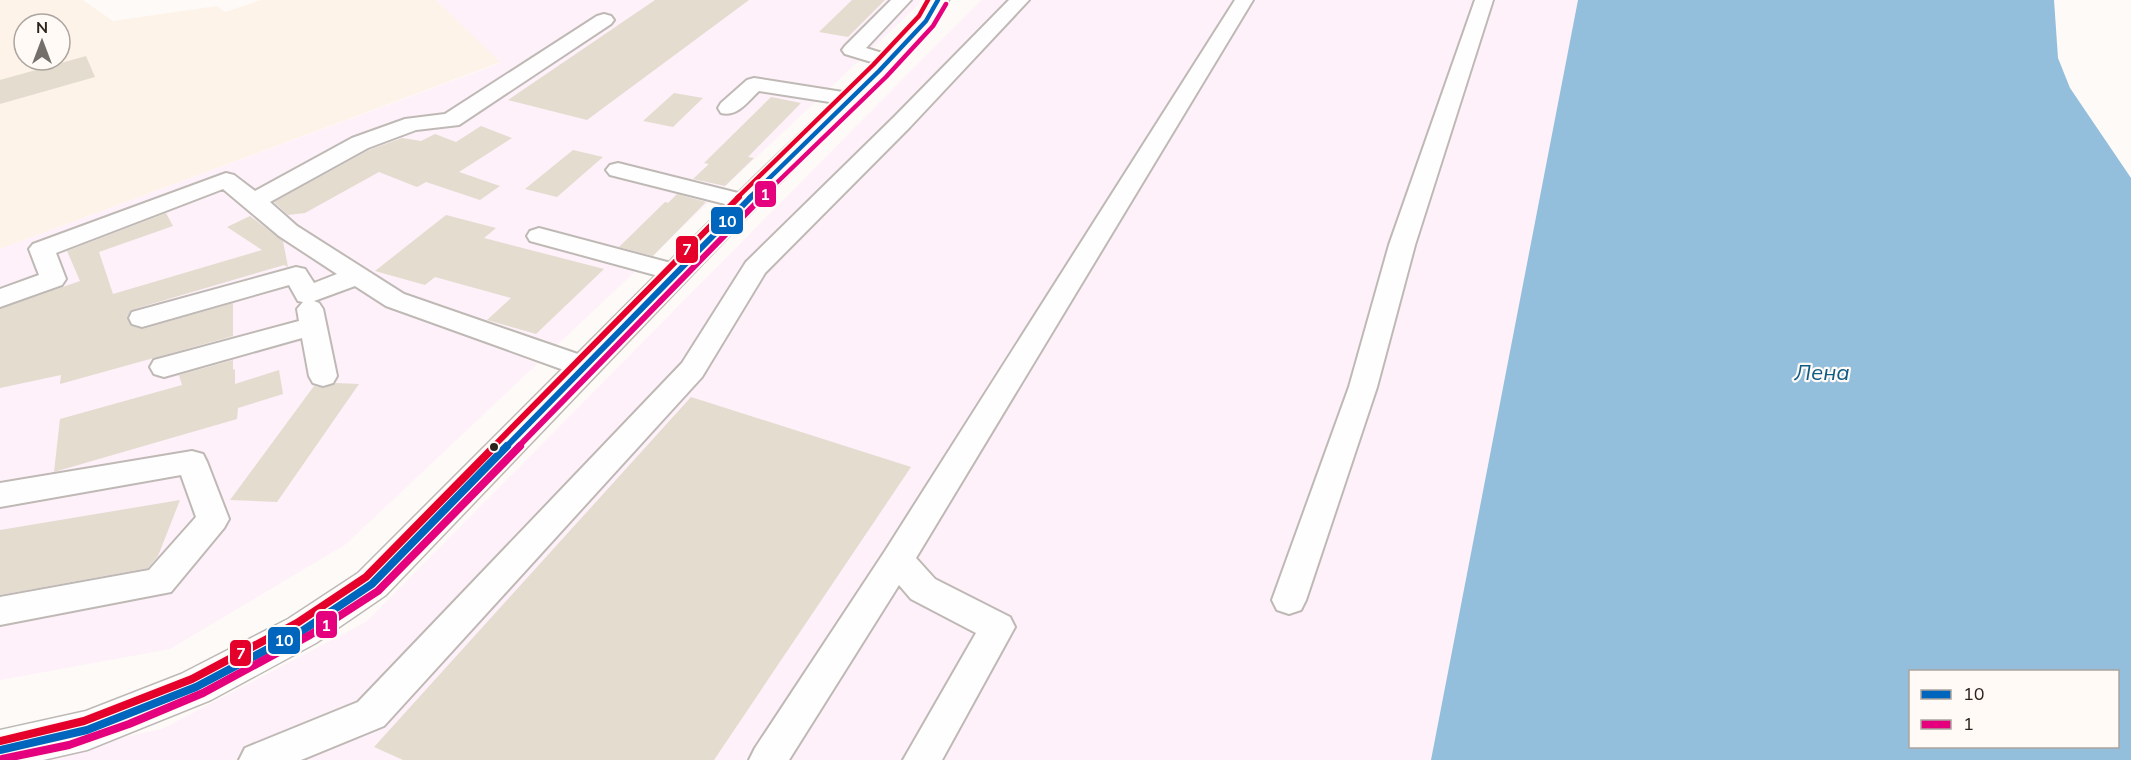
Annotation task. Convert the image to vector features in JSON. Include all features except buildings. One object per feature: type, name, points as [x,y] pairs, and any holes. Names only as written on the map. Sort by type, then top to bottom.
[{"type":"main road","points":[[0,750],[87,730],[196,687],[302,631],[372,584],[745,202],[888,61],[926,21],[938,0]]},
{"type":"lane","points":[[888,61],[852,50],[902,0]]},
{"type":"lane","points":[[258,760],[371,714],[692,370],[755,268],[902,122],[1020,0]]},
{"type":"lane","points":[[1289,600],[1363,387],[1402,245],[1484,0]]},
{"type":"lane","points":[[768,760],[897,560],[1238,1]]},
{"type":"lane","points":[[254,201],[360,143],[413,124],[451,120],[604,20]]},
{"type":"lane","points":[[729,108],[754,84],[849,99]]},
{"type":"lane","points":[[618,170],[745,202]]},
{"type":"lane","points":[[0,298],[53,279],[42,249],[226,180],[288,231],[395,300],[585,367]]},
{"type":"lane","points":[[539,236],[677,273]]},
{"type":"lane","points":[[142,318],[296,275],[307,295],[323,376]]},
{"type":"lane","points":[[307,295],[357,276]]},
{"type":"lane","points":[[164,367],[313,326]]},
{"type":"lane","points":[[0,495],[192,462],[213,519],[159,582],[0,611]]},
{"type":"lane","points":[[897,560],[923,589],[998,627],[922,760]]},
{"type":"shaded area","points":[[0,0],[83,0],[113,21],[217,6],[225,12],[261,0],[436,0],[501,62],[0,249]]},
{"type":"shaded area","points":[[436,0],[920,0],[919,4],[346,544],[170,649],[0,680],[0,249],[501,63]]},
{"type":"shaded area","points":[[981,0],[1578,0],[1431,760],[12,760],[162,729],[366,622]]},
{"type":"water","name":"Лена","points":[[1578,0],[2054,0],[2058,58],[2070,88],[2131,178],[2131,760],[1431,760]]},
{"type":"transit line","name":"7","points":[[0,741],[84,721],[192,679],[297,623],[366,577],[759,176],[873,65],[919,16],[928,0]]},
{"type":"transit line","name":"10","points":[[0,750],[87,730],[196,687],[302,631],[372,584],[765,182],[879,71],[926,21],[938,0]]},
{"type":"transit line","name":"1","points":[[2,759],[80,741],[129,724],[203,693],[310,635],[378,591],[771,188],[886,77],[933,26],[946,4]]}]
